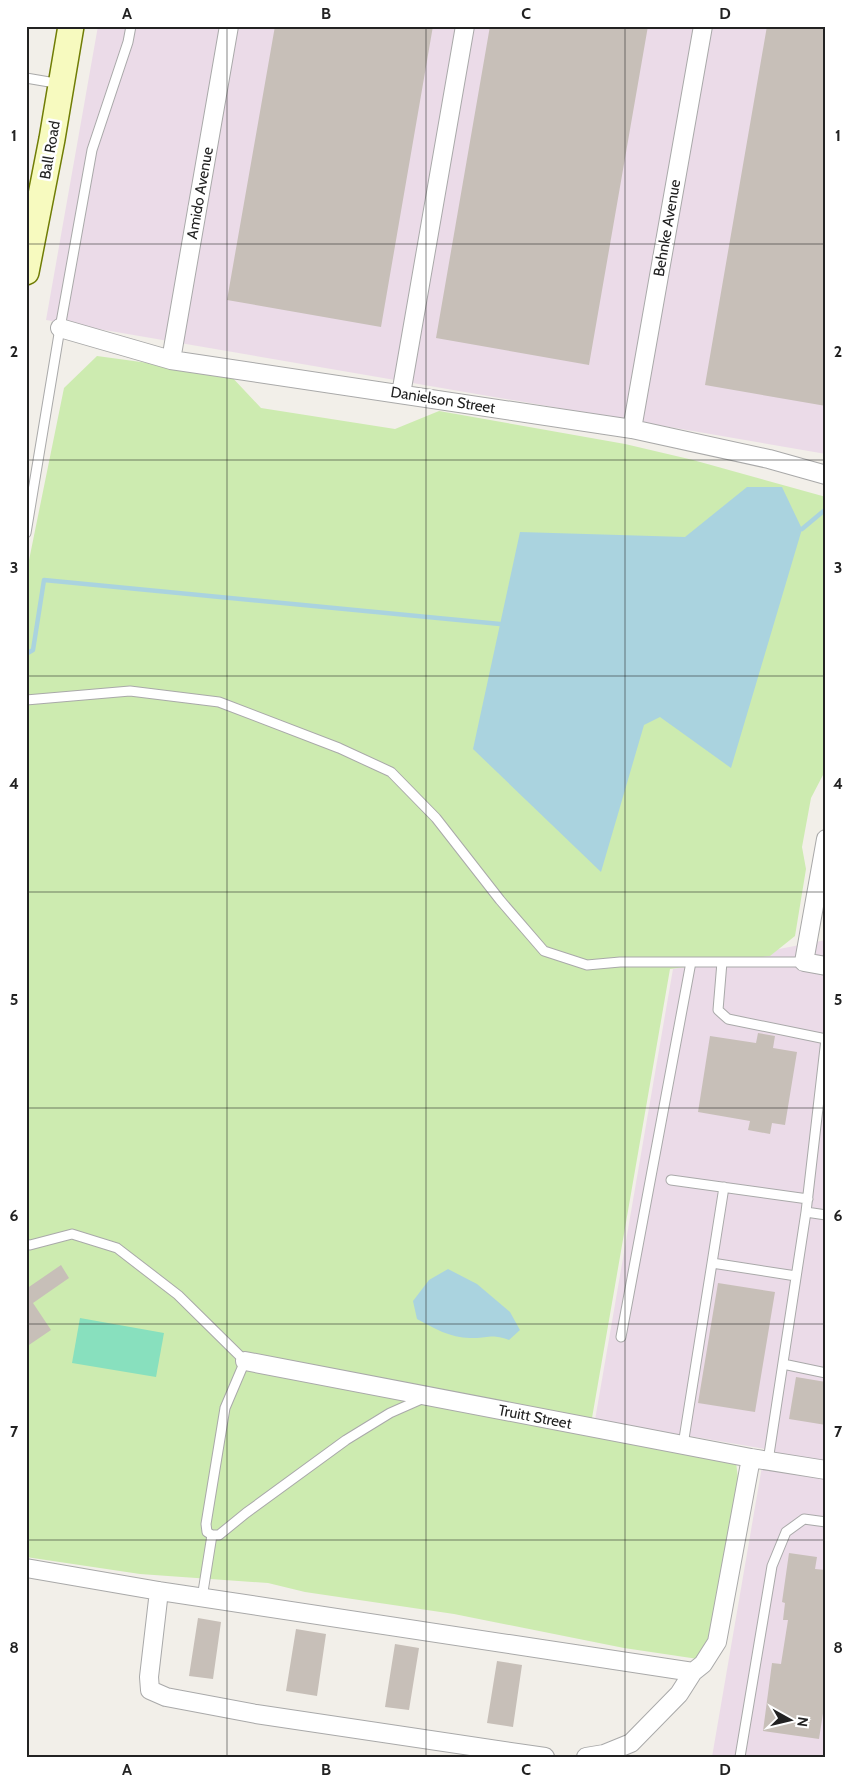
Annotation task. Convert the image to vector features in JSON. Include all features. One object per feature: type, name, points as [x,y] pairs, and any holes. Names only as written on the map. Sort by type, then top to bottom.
[{"type":"main road","name":"Ball Road","points":[[26,272],[30,231],[61,84],[70,26]]},
{"type":"street","name":"Amido Avenue","points":[[171,360],[229,26]]},
{"type":"street","points":[[401,394],[465,26]]},
{"type":"street","name":"Behnke Avenue","points":[[632,429],[703,26]]},
{"type":"street","name":"Danielson Street","points":[[60,328],[171,360],[632,429],[769,459],[826,475]]},
{"type":"street","points":[[826,839],[804,962],[826,966]]},
{"type":"street","name":"Truitt Street","points":[[244,1361],[759,1460],[826,1470]]},
{"type":"street","points":[[586,1757],[604,1754],[631,1743],[679,1694],[693,1672],[703,1664],[717,1642],[759,1460]]},
{"type":"street","points":[[26,1568],[202,1598],[693,1672]]},
{"type":"street","points":[[159,1591],[149,1677],[150,1690],[166,1697],[256,1714],[545,1757]]},
{"type":"lane","points":[[26,533],[92,150],[128,42],[131,26]]},
{"type":"lane","points":[[26,78],[61,84]]},
{"type":"lane","points":[[26,700],[130,692],[219,702],[339,748],[391,772],[436,818],[500,900],[544,951],[587,965],[620,962],[804,962]]},
{"type":"lane","points":[[621,1338],[692,962]]},
{"type":"lane","points":[[722,962],[718,1010],[728,1019],[826,1039],[808,1199],[783,1364],[759,1460]]},
{"type":"lane","points":[[671,1180],[808,1199]]},
{"type":"lane","points":[[683,1445],[724,1188]]},
{"type":"lane","points":[[806,1212],[826,1215]]},
{"type":"lane","points":[[26,1244],[30,1245],[72,1234],[118,1248],[178,1295],[244,1361],[225,1408],[206,1524],[207,1532],[212,1535],[218,1535],[346,1440],[390,1413],[428,1396]]},
{"type":"lane","points":[[712,1263],[796,1276]]},
{"type":"lane","points":[[783,1364],[826,1373]]},
{"type":"lane","points":[[740,1757],[772,1566],[786,1532],[804,1519],[826,1522]]},
{"type":"lane","points":[[202,1598],[212,1535]]},
{"type":"shaded area","points":[[98,26],[826,26],[826,454],[46,320]]},
{"type":"shaded area","points":[[826,940],[826,1757],[712,1757],[765,1449],[595,1420],[673,969]]},
{"type":"green space","points":[[97,356],[229,374],[261,408],[395,429],[439,411],[625,444],[693,460],[826,497],[826,760],[823,775],[811,798],[802,847],[806,869],[795,936],[770,956],[670,969],[592,1418],[736,1462],[739,1487],[712,1638],[698,1659],[624,1648],[454,1614],[305,1592],[268,1583],[140,1574],[26,1557],[26,575],[64,388]]},
{"type":"green space","points":[[80,1318],[164,1333],[156,1377],[72,1363]]},
{"type":"water","points":[[747,487],[782,487],[802,529],[731,768],[660,717],[644,725],[601,872],[473,749],[520,532],[685,537]]},
{"type":"water","points":[[448,1269],[477,1284],[510,1312],[520,1330],[509,1340],[493,1337],[463,1338],[442,1332],[417,1319],[413,1301],[429,1280]]},
{"type":"building","points":[[275,26],[433,26],[381,327],[227,300]]},
{"type":"building","points":[[490,26],[648,26],[589,365],[436,338]]},
{"type":"building","points":[[767,26],[826,26],[826,406],[705,385]]},
{"type":"building","points":[[758,1033],[775,1036],[773,1048],[797,1052],[785,1125],[772,1123],[770,1134],[748,1130],[750,1121],[698,1112],[710,1036],[756,1043]]},
{"type":"building","points":[[61,1265],[69,1278],[33,1303],[51,1330],[26,1347],[26,1289]]},
{"type":"building","points":[[718,1283],[775,1292],[755,1412],[698,1403]]},
{"type":"building","points":[[796,1377],[826,1382],[826,1425],[789,1419]]},
{"type":"building","points":[[789,1553],[817,1557],[815,1569],[826,1570],[826,1694],[819,1739],[763,1731],[772,1663],[781,1664],[788,1620],[783,1620],[785,1603],[782,1602]]},
{"type":"building","points":[[198,1618],[221,1622],[213,1679],[189,1676]]},
{"type":"building","points":[[296,1629],[326,1634],[317,1696],[286,1691]]},
{"type":"building","points":[[395,1644],[419,1648],[409,1710],[385,1707]]},
{"type":"building","points":[[497,1661],[522,1665],[513,1727],[487,1723]]},
{"type":"waterway","points":[[802,529],[826,509]]},
{"type":"waterway","points":[[26,654],[33,650],[44,580],[500,624]]}]
